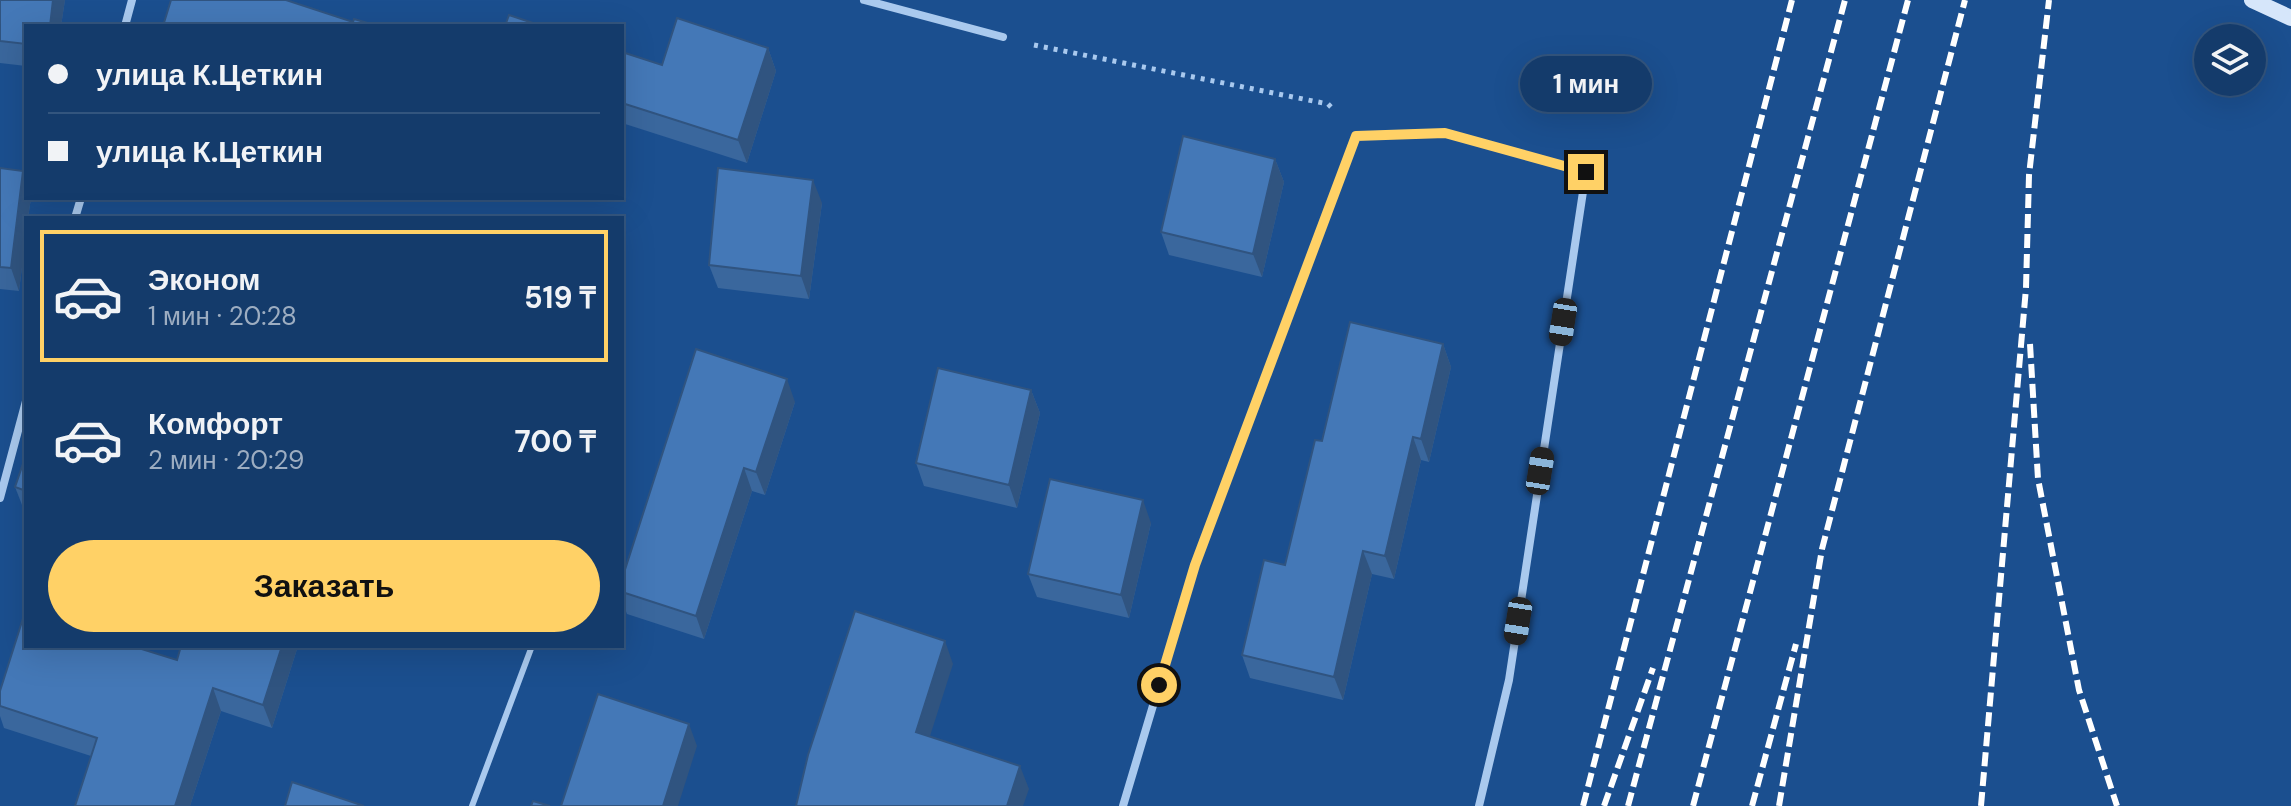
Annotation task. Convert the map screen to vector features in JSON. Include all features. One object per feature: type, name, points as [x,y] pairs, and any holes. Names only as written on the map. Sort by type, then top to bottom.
[{"type":"main road","points":[[2252,0],[2291,18]]},
{"type":"street","points":[[126,24],[132,0]]},
{"type":"street","points":[[864,0],[1003,37]]},
{"type":"street","points":[[1123,806],[1195,565],[1356,136],[1445,133],[1586,172],[1509,680],[1479,806]]},
{"type":"street","points":[[0,498],[24,408]]},
{"type":"lane","points":[[472,806],[531,648]]},
{"type":"path","points":[[1003,37],[1328,104],[1356,136]]},
{"type":"building","points":[[0,0],[53,0],[50,24],[24,24],[24,44],[0,41]]},
{"type":"building","points":[[171,0],[286,0],[353,22],[354,19],[371,24],[164,24]]},
{"type":"building","points":[[509,15],[536,24],[506,24]]},
{"type":"building","points":[[677,18],[768,48],[738,140],[624,104],[624,53],[662,65]]},
{"type":"building","points":[[1183,136],[1275,159],[1253,254],[1161,232]]},
{"type":"building","points":[[0,168],[23,171],[11,268],[0,267]]},
{"type":"building","points":[[718,168],[813,180],[801,276],[709,265]]},
{"type":"building","points":[[1350,322],[1443,344],[1421,439],[1413,437],[1385,556],[1363,551],[1334,677],[1242,655],[1264,560],[1285,565],[1315,440],[1322,441]]},
{"type":"building","points":[[696,349],[787,379],[756,472],[744,468],[696,616],[624,593],[624,573]]},
{"type":"building","points":[[938,368],[1031,390],[1009,485],[916,463]]},
{"type":"building","points":[[24,461],[24,490],[15,487]]},
{"type":"building","points":[[1050,479],[1143,500],[1121,595],[1028,574]]},
{"type":"building","points":[[855,611],[945,641],[916,732],[1020,766],[1007,806],[796,806],[808,755]]},
{"type":"building","points":[[24,615],[24,648],[138,648],[177,660],[180,648],[281,648],[263,705],[213,688],[175,806],[75,806],[97,738],[0,706],[0,691]]},
{"type":"building","points":[[598,694],[689,724],[663,806],[561,806]]},
{"type":"building","points":[[292,782],[364,806],[285,806]]},
{"type":"building","points":[[533,801],[550,806],[531,806]]},
{"type":"railway","points":[[1583,806],[1792,0]]},
{"type":"railway","points":[[1628,806],[1845,0]]},
{"type":"railway","points":[[1693,806],[1908,0]]},
{"type":"railway","points":[[1779,806],[1822,549],[1965,0]]},
{"type":"railway","points":[[1981,806],[2026,288],[2029,175],[2049,0]]},
{"type":"railway","points":[[2030,344],[2038,479],[2079,690],[2117,806]]},
{"type":"railway","points":[[1752,806],[1796,644]]},
{"type":"railway","points":[[1604,806],[1653,668]]},
{"type":"route","points":[[1159,685],[1195,565],[1356,136],[1445,133],[1586,172]]}]
